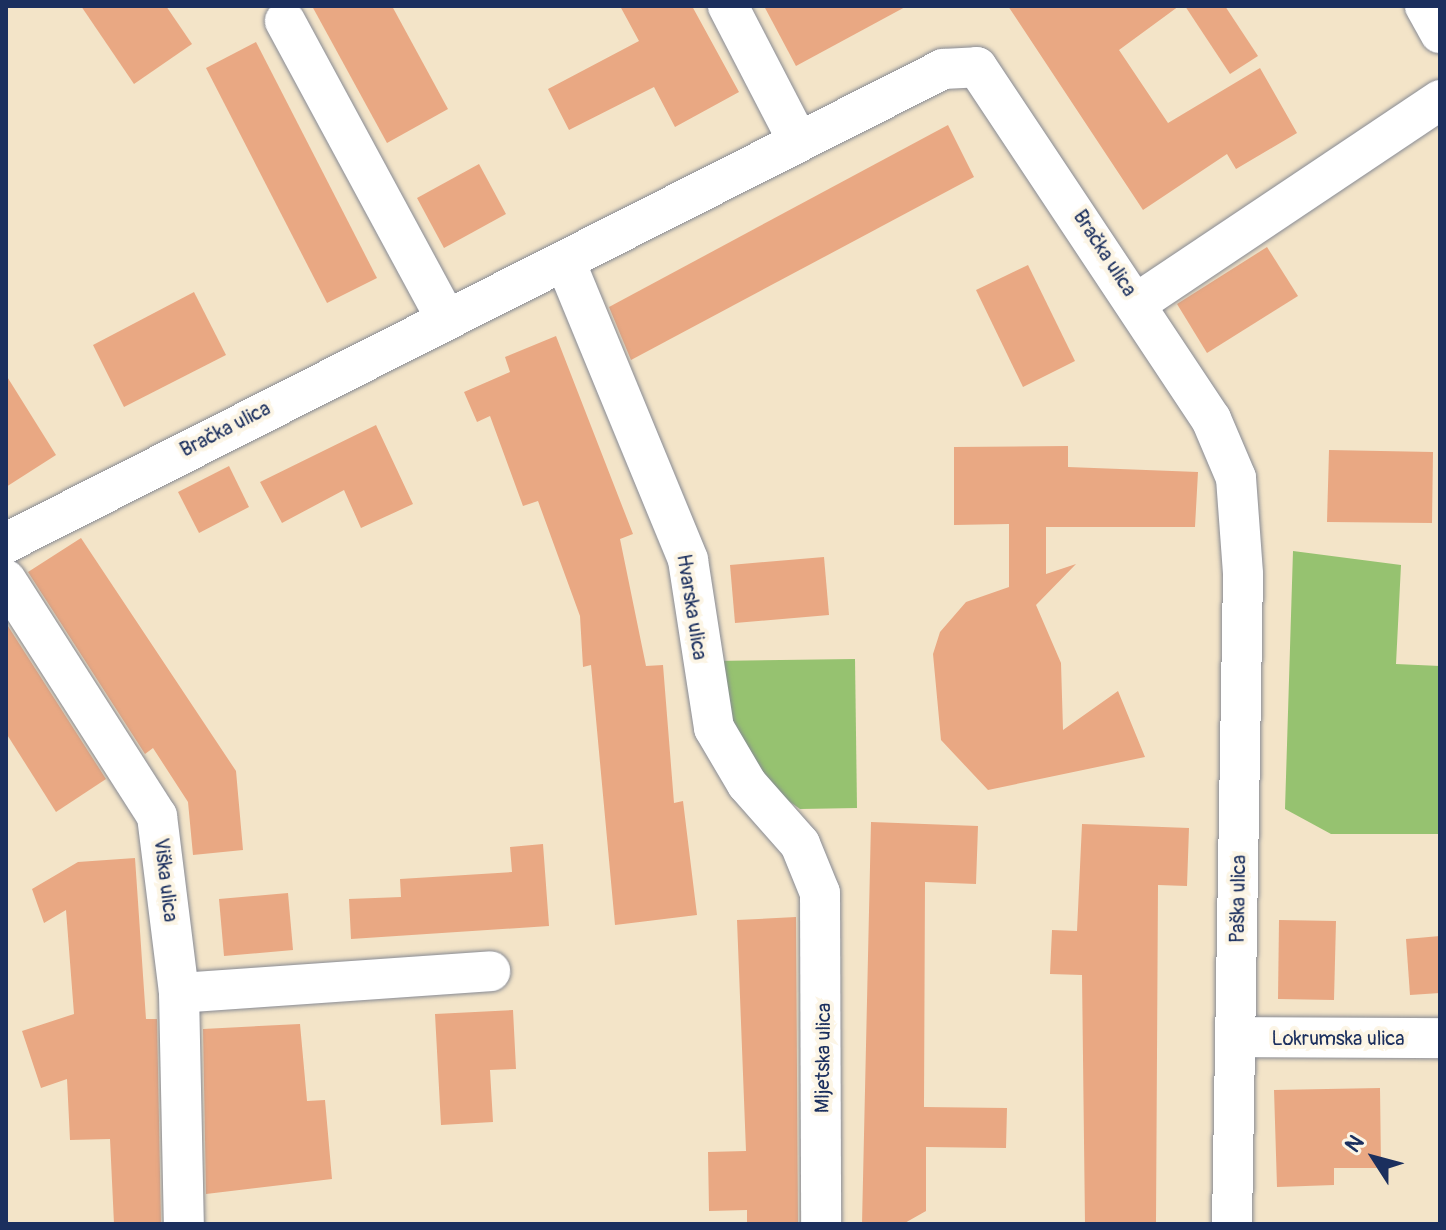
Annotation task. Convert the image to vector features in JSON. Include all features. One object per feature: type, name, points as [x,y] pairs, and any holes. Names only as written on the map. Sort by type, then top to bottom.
[{"type":"street","points":[[728,6],[798,141]]},
{"type":"street","points":[[1425,6],[1440,33]]},
{"type":"street","points":[[285,21],[445,317]]},
{"type":"street","name":"Bračka ulica","points":[[6,543],[445,317],[565,261],[943,69],[977,67],[1137,303],[1440,100]]},
{"type":"street","name":"Hvarska ulica","points":[[565,261],[688,560],[714,728],[747,784],[800,844],[820,893]]},
{"type":"street","name":"Paška ulica","points":[[1137,303],[1225,446],[1242,511],[1232,1224]]},
{"type":"street","name":"Viška ulica","points":[[6,580],[157,816],[179,993],[184,1224]]},
{"type":"street","name":"Mljetska ulica","points":[[820,893],[821,1224]]},
{"type":"street","points":[[179,993],[490,971]]},
{"type":"street","name":"Lokrumska ulica","points":[[1236,1037],[1440,1038]]},
{"type":"green space","points":[[1293,551],[1401,565],[1396,664],[1440,666],[1440,834],[1331,834],[1285,809]]},
{"type":"green space","points":[[855,659],[857,808],[800,809],[758,779],[733,742],[714,661]]},
{"type":"building","points":[[81,6],[166,6],[192,44],[134,84]]},
{"type":"building","points":[[312,6],[392,6],[448,109],[387,143]]},
{"type":"building","points":[[620,6],[692,6],[739,92],[675,127],[654,87],[569,130],[548,89],[639,41]]},
{"type":"building","points":[[764,6],[907,6],[796,66]]},
{"type":"building","points":[[1008,6],[1179,6],[1119,50],[1168,123],[1260,68],[1297,133],[1236,169],[1227,154],[1143,210]]},
{"type":"building","points":[[1185,6],[1225,6],[1258,56],[1230,74]]},
{"type":"building","points":[[256,42],[377,278],[327,303],[206,68]]},
{"type":"building","points":[[948,125],[974,177],[631,360],[609,307]]},
{"type":"building","points":[[479,164],[506,214],[444,248],[417,198]]},
{"type":"building","points":[[1267,247],[1298,296],[1207,353],[1177,304]]},
{"type":"building","points":[[1028,265],[1075,361],[1023,387],[976,290]]},
{"type":"building","points":[[194,292],[226,355],[124,407],[93,345]]},
{"type":"building","points":[[556,336],[633,534],[620,539],[646,666],[663,665],[674,803],[683,801],[697,915],[615,925],[591,665],[583,667],[580,616],[538,501],[523,506],[490,416],[477,422],[464,392],[510,372],[505,357]]},
{"type":"building","points":[[6,375],[56,455],[6,487]]},
{"type":"building","points":[[376,425],[413,504],[361,528],[344,490],[282,523],[260,482]]},
{"type":"building","points":[[1068,446],[1068,467],[1198,472],[1195,527],[1046,527],[1046,574],[1076,564],[1036,605],[1061,663],[1063,730],[1118,691],[1145,757],[988,790],[941,740],[933,654],[940,632],[966,602],[1009,587],[1009,524],[954,525],[954,447]]},
{"type":"building","points":[[1329,450],[1433,452],[1432,523],[1327,522]]},
{"type":"building","points":[[229,466],[249,507],[199,533],[178,492]]},
{"type":"building","points":[[81,538],[236,771],[243,850],[193,855],[188,802],[153,748],[145,754],[28,572]]},
{"type":"building","points":[[824,557],[829,615],[735,623],[730,565]]},
{"type":"building","points":[[6,623],[106,779],[56,812],[6,733]]},
{"type":"building","points":[[871,822],[978,826],[976,884],[925,882],[924,1107],[1007,1108],[1006,1148],[926,1147],[926,1211],[903,1224],[862,1224]]},
{"type":"building","points":[[1082,824],[1189,828],[1187,886],[1158,885],[1156,1224],[1085,1224],[1082,975],[1050,974],[1052,930],[1077,931]]},
{"type":"building","points":[[543,844],[549,926],[351,939],[349,899],[401,897],[400,879],[512,872],[510,847]]},
{"type":"building","points":[[135,858],[146,1019],[157,1019],[161,1224],[114,1224],[110,1139],[70,1140],[67,1079],[41,1088],[22,1031],[74,1014],[66,910],[44,923],[32,889],[78,862]]},
{"type":"building","points":[[288,893],[293,950],[224,956],[219,899]]},
{"type":"building","points":[[796,917],[798,1224],[747,1224],[747,1210],[709,1211],[708,1152],[746,1151],[737,920]]},
{"type":"building","points":[[1279,920],[1336,921],[1334,1000],[1278,999]]},
{"type":"building","points":[[1440,936],[1440,993],[1410,995],[1406,939]]},
{"type":"building","points":[[513,1010],[516,1069],[490,1070],[493,1122],[441,1125],[435,1014]]},
{"type":"building","points":[[300,1024],[307,1101],[325,1100],[332,1179],[206,1194],[203,1029]]},
{"type":"building","points":[[1380,1088],[1381,1168],[1334,1168],[1334,1185],[1277,1187],[1274,1090]]}]
